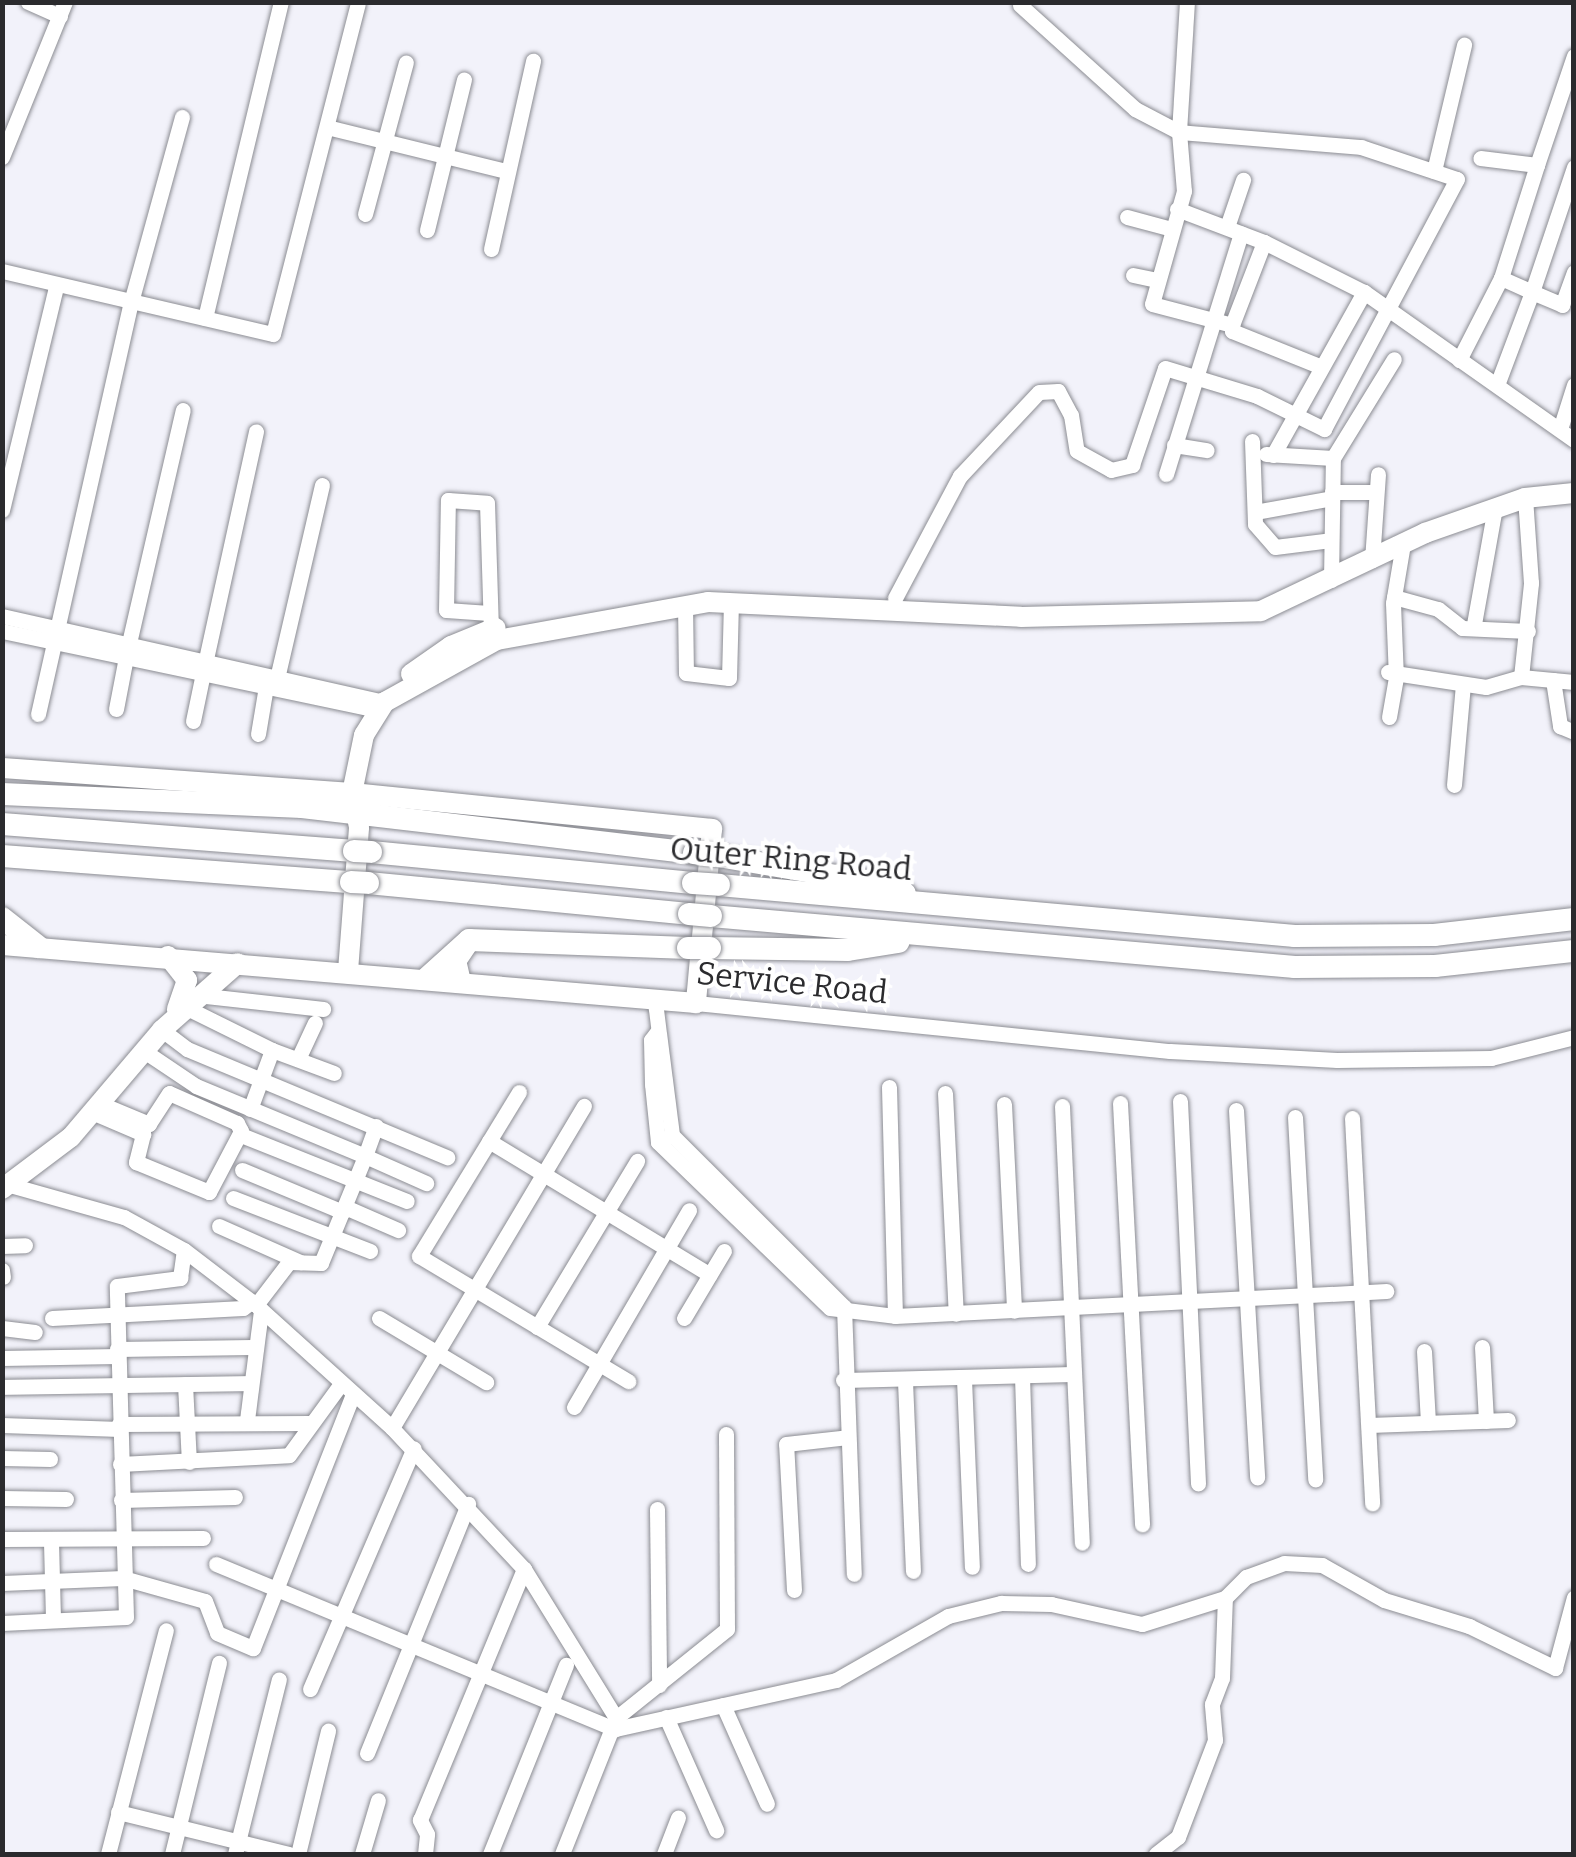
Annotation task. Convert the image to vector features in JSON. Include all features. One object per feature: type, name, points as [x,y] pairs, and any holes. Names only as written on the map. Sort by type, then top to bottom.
[{"type":"highway","points":[[2,794],[354,802],[871,882],[937,906]]},
{"type":"highway","name":"Outer Ring Road","points":[[2,824],[362,851],[937,906],[1342,937],[1479,932],[1574,919]]},
{"type":"highway","name":"Outer Ring Road","points":[[2,856],[360,883],[936,937],[1326,968],[1435,966],[1574,950]]},
{"type":"highway","points":[[2,918],[39,947]]},
{"type":"highway","points":[[426,978],[469,940],[848,950],[936,937]]},
{"type":"highway","points":[[460,982],[455,960],[469,940]]},
{"type":"main road","points":[[386,702],[497,640],[685,604],[731,601],[1021,617],[1046,612],[1261,611],[1403,544],[1495,508],[1525,498],[1574,493]]},
{"type":"main road","points":[[348,971],[354,802],[386,702],[436,657],[484,622],[718,588],[1019,604],[1046,612]]},
{"type":"main road","points":[[2,768],[354,802],[712,829],[696,1003]]},
{"type":"main road","name":"Service Road","points":[[2,945],[696,1003]]},
{"type":"main road","points":[[168,956],[187,980],[179,1013]]},
{"type":"main road","points":[[6,1187],[96,1108],[179,1013],[238,963]]},
{"type":"street","points":[[2,157],[63,9],[28,2]]},
{"type":"street","points":[[205,318],[282,2]]},
{"type":"street","points":[[1188,2],[1179,132],[1184,191],[1168,228],[1152,304],[1232,325]]},
{"type":"street","points":[[2,271],[273,334],[358,4]]},
{"type":"street","points":[[895,598],[960,476],[1039,392],[1058,391],[1065,399],[1078,451],[1092,464],[1125,468],[1132,465],[1165,368],[1293,413],[1324,429],[1391,310],[1457,179],[1361,147],[1179,132],[1135,108],[1020,6]]},
{"type":"street","points":[[1434,171],[1464,45]]},
{"type":"street","points":[[1459,360],[1501,278],[1574,56]]},
{"type":"street","points":[[490,249],[533,61]]},
{"type":"street","points":[[365,214],[406,62]]},
{"type":"street","points":[[427,230],[464,79]]},
{"type":"street","points":[[38,714],[52,635],[131,302],[182,117]]},
{"type":"street","points":[[326,127],[506,171]]},
{"type":"street","points":[[1480,158],[1537,165]]},
{"type":"street","points":[[1497,385],[1574,167]]},
{"type":"street","points":[[1166,474],[1234,230],[1243,180]]},
{"type":"street","points":[[1178,209],[1264,242],[1364,292],[1561,426],[1574,440]]},
{"type":"street","points":[[1127,218],[1168,228]]},
{"type":"street","points":[[1264,242],[1232,331],[1318,366]]},
{"type":"street","points":[[1501,278],[1568,307],[1574,272]]},
{"type":"street","points":[[1134,275],[1157,280]]},
{"type":"street","points":[[2,510],[56,286]]},
{"type":"street","points":[[1273,455],[1318,366],[1364,292]]},
{"type":"street","points":[[1332,580],[1333,458],[1394,359]]},
{"type":"street","points":[[1561,426],[1572,394]]},
{"type":"street","points":[[116,708],[184,410]]},
{"type":"street","points":[[193,721],[256,431]]},
{"type":"street","points":[[1174,445],[1207,450]]},
{"type":"street","points":[[1331,540],[1275,546],[1255,524],[1252,446],[1273,455],[1333,458]]},
{"type":"street","points":[[1372,560],[1378,474]]},
{"type":"street","points":[[258,734],[322,485]]},
{"type":"street","points":[[1255,512],[1332,495],[1376,492]]},
{"type":"street","points":[[1521,678],[1528,631],[1525,498]]},
{"type":"street","points":[[451,499],[487,503],[484,622],[446,607],[444,507],[451,499]]},
{"type":"street","points":[[1474,624],[1495,508]]},
{"type":"street","points":[[1388,717],[1394,597],[1403,544]]},
{"type":"street","points":[[1394,597],[1438,609],[1462,628],[1474,624],[1528,631]]},
{"type":"street","points":[[685,604],[686,674],[729,678],[731,601]]},
{"type":"street","points":[[2,616],[52,635]]},
{"type":"street","points":[[2,631],[52,635],[386,702]]},
{"type":"street","points":[[1392,675],[1486,687],[1521,678],[1574,682]]},
{"type":"street","points":[[1552,680],[1560,726],[1574,732]]},
{"type":"street","points":[[1454,785],[1462,684]]},
{"type":"street","points":[[655,1002],[657,1032],[664,1040],[665,1138],[779,1251],[844,1306],[896,1316],[1386,1291]]},
{"type":"street","name":"Service Road","points":[[696,1003],[1277,1058],[1450,1062],[1574,1037]]},
{"type":"street","points":[[179,1013],[319,1016],[298,1059]]},
{"type":"street","points":[[179,1013],[334,1073]]},
{"type":"street","points":[[179,1013],[187,1050],[447,1157]]},
{"type":"street","points":[[250,1108],[272,1050]]},
{"type":"street","points":[[144,1051],[196,1086],[426,1183]]},
{"type":"street","points":[[889,1087],[896,1316]]},
{"type":"street","points":[[519,1092],[419,1256],[628,1381]]},
{"type":"street","points":[[944,1093],[956,1314]]},
{"type":"street","points":[[169,1094],[238,1123],[241,1132],[209,1192],[136,1162],[142,1134],[96,1108],[148,1124],[169,1094]]},
{"type":"street","points":[[1180,1101],[1198,1484]]},
{"type":"street","points":[[1120,1103],[1142,1524]]},
{"type":"street","points":[[1004,1104],[1014,1311]]},
{"type":"street","points":[[392,1428],[584,1106]]},
{"type":"street","points":[[1062,1106],[1082,1543]]},
{"type":"street","points":[[1236,1110],[1256,1477]]},
{"type":"street","points":[[1295,1116],[1315,1478]]},
{"type":"street","points":[[1352,1118],[1372,1503]]},
{"type":"street","points":[[246,1420],[257,1306],[288,1262],[321,1263],[376,1126]]},
{"type":"street","points":[[246,1137],[406,1201]]},
{"type":"street","points":[[488,1141],[710,1275]]},
{"type":"street","points":[[537,1327],[637,1161]]},
{"type":"street","points":[[242,1170],[398,1230]]},
{"type":"street","points":[[6,1187],[124,1217],[184,1250],[257,1306],[346,1391],[414,1448],[524,1569],[616,1723]]},
{"type":"street","points":[[233,1198],[370,1251]]},
{"type":"street","points":[[574,1407],[689,1210]]},
{"type":"street","points":[[219,1226],[300,1262]]},
{"type":"street","points":[[2,1246],[25,1245]]},
{"type":"street","points":[[2,1624],[53,1618],[126,1618],[118,1284],[180,1278],[184,1250]]},
{"type":"street","points":[[684,1318],[724,1251]]},
{"type":"street","points":[[52,1318],[257,1306]]},
{"type":"street","points":[[844,1306],[843,1380],[854,1574]]},
{"type":"street","points":[[379,1318],[486,1382]]},
{"type":"street","points":[[2,1328],[35,1332]]},
{"type":"street","points":[[1482,1347],[1486,1421]]},
{"type":"street","points":[[2,1358],[252,1348]]},
{"type":"street","points":[[1424,1351],[1428,1423]]},
{"type":"street","points":[[843,1380],[1074,1374]]},
{"type":"street","points":[[1022,1376],[1028,1564]]},
{"type":"street","points":[[964,1379],[972,1566]]},
{"type":"street","points":[[905,1381],[914,1571]]},
{"type":"street","points":[[184,1384],[189,1462]]},
{"type":"street","points":[[2,1388],[247,1384]]},
{"type":"street","points":[[120,1464],[289,1455],[310,1423],[346,1391]]},
{"type":"street","points":[[2,1584],[123,1578],[205,1602],[216,1633],[253,1648],[346,1391]]},
{"type":"street","points":[[2,1424],[120,1427],[246,1420],[310,1423]]},
{"type":"street","points":[[1369,1425],[1508,1420]]},
{"type":"street","points":[[562,1854],[616,1723],[727,1629],[726,1434]]},
{"type":"street","points":[[794,1590],[786,1444],[848,1437]]},
{"type":"street","points":[[310,1690],[414,1448]]},
{"type":"street","points":[[2,1458],[50,1459]]},
{"type":"street","points":[[2,1498],[66,1499]]},
{"type":"street","points":[[121,1500],[235,1498]]},
{"type":"street","points":[[367,1753],[468,1504]]},
{"type":"street","points":[[657,1509],[658,1685]]},
{"type":"street","points":[[2,1540],[203,1538]]},
{"type":"street","points":[[51,1542],[53,1618]]},
{"type":"street","points":[[216,1564],[552,1704],[616,1723],[666,1717],[836,1680],[948,1616],[1001,1603],[1051,1604],[1142,1624],[1225,1598],[1246,1577],[1284,1563],[1322,1565],[1384,1600],[1469,1626],[1555,1668],[1574,1597]]},
{"type":"street","points":[[425,1854],[428,1834],[420,1820],[524,1569]]},
{"type":"street","points":[[1156,1854],[1178,1837],[1215,1740],[1212,1704],[1222,1678],[1225,1598]]},
{"type":"street","points":[[108,1854],[166,1630]]},
{"type":"street","points":[[172,1854],[219,1662]]},
{"type":"street","points":[[490,1854],[566,1665]]},
{"type":"street","points":[[236,1848],[278,1679]]},
{"type":"street","points":[[723,1705],[767,1804]]},
{"type":"street","points":[[666,1717],[716,1830]]},
{"type":"street","points":[[298,1854],[328,1731]]},
{"type":"street","points":[[362,1854],[378,1800]]},
{"type":"street","points":[[118,1812],[179,1827],[236,1848],[290,1854]]},
{"type":"street","points":[[664,1854],[678,1818]]}]
